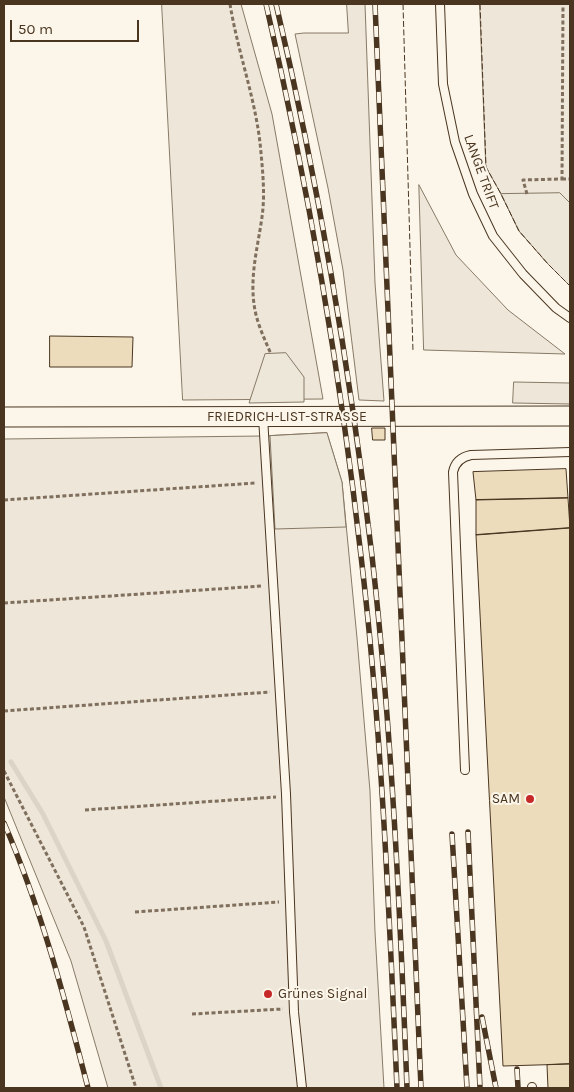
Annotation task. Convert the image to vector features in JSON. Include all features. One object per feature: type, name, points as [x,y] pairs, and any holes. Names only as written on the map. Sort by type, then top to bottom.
[{"type":"street","name":"FRIEDRICH-LIST-STRASSE","points":[[4,417],[570,416]]},
{"type":"lane","name":"LANGE TRIFT","points":[[440,4],[443,84],[456,142],[473,194],[493,236],[523,274],[556,308],[570,318]]},
{"type":"lane","points":[[263,417],[286,796],[294,1008],[302,1088]]},
{"type":"lane","points":[[465,770],[453,472],[455,466],[463,457],[471,455],[570,452]]},
{"type":"path","points":[[230,4],[259,136],[264,200],[253,287],[258,321],[271,354]]},
{"type":"path","points":[[562,179],[563,4]]},
{"type":"path","points":[[527,194],[523,180],[570,179]]},
{"type":"path","points":[[4,500],[266,482]]},
{"type":"path","points":[[4,603],[273,586]]},
{"type":"path","points":[[4,711],[280,691]]},
{"type":"path","points":[[4,771],[84,927],[136,1088]]},
{"type":"path","points":[[85,810],[286,796]]},
{"type":"path","points":[[135,912],[290,901]]},
{"type":"path","points":[[192,1014],[294,1008]]},
{"type":"shaded area","points":[[162,4],[241,4],[272,114],[323,399],[183,400]]},
{"type":"shaded area","points":[[347,4],[365,4],[375,283],[384,401],[359,400],[343,270],[328,188],[295,34],[348,33]]},
{"type":"shaded area","points":[[480,4],[570,4],[570,286],[519,231],[486,167]]},
{"type":"shaded area","points":[[419,185],[456,255],[508,310],[565,354],[424,350]]},
{"type":"shaded area","points":[[560,193],[570,203],[570,286],[519,231],[501,194]]},
{"type":"shaded area","points":[[286,353],[304,377],[304,402],[249,403],[265,354]]},
{"type":"shaded area","points":[[514,382],[570,383],[570,404],[513,403]]},
{"type":"shaded area","points":[[327,433],[342,482],[357,638],[370,791],[375,932],[384,1088],[108,1088],[71,961],[4,797],[4,439],[263,436]]},
{"type":"shaded area","points":[[327,433],[342,482],[346,527],[275,529],[270,436]]},
{"type":"building","points":[[50,336],[133,337],[132,367],[50,367]]},
{"type":"building","points":[[372,428],[385,428],[385,440],[373,440]]},
{"type":"building","points":[[566,469],[568,498],[476,500],[473,472]]},
{"type":"building","points":[[568,498],[570,528],[476,535],[476,500]]},
{"type":"building","name":"SAM","points":[[570,528],[570,1064],[503,1066],[476,535]]},
{"type":"building","points":[[570,1064],[570,1088],[548,1088],[547,1065]]},
{"type":"waterway","points":[[11,762],[43,814],[106,941],[161,1088]]},
{"type":"railway","points":[[266,4],[309,210],[333,348],[353,486],[380,755],[397,1088]]},
{"type":"railway","points":[[276,4],[292,72],[332,278],[354,417],[372,556],[390,755],[407,1088]]},
{"type":"railway","points":[[375,4],[421,1088]]},
{"type":"railway","points":[[4,823],[41,921],[88,1088]]},
{"type":"railway","points":[[468,832],[480,1088]]},
{"type":"railway","points":[[452,834],[467,1088]]},
{"type":"railway","points":[[482,1017],[496,1088]]},
{"type":"railway","points":[[517,1069],[518,1088]]},
{"type":"fence","points":[[403,4],[413,352]]},
{"type":"fence","points":[[480,4],[486,167],[519,231],[570,286]]},
{"type":"place","name":"SAM","points":[[530,799]]},
{"type":"place","name":"Grünes Signal","points":[[268,994]]}]
